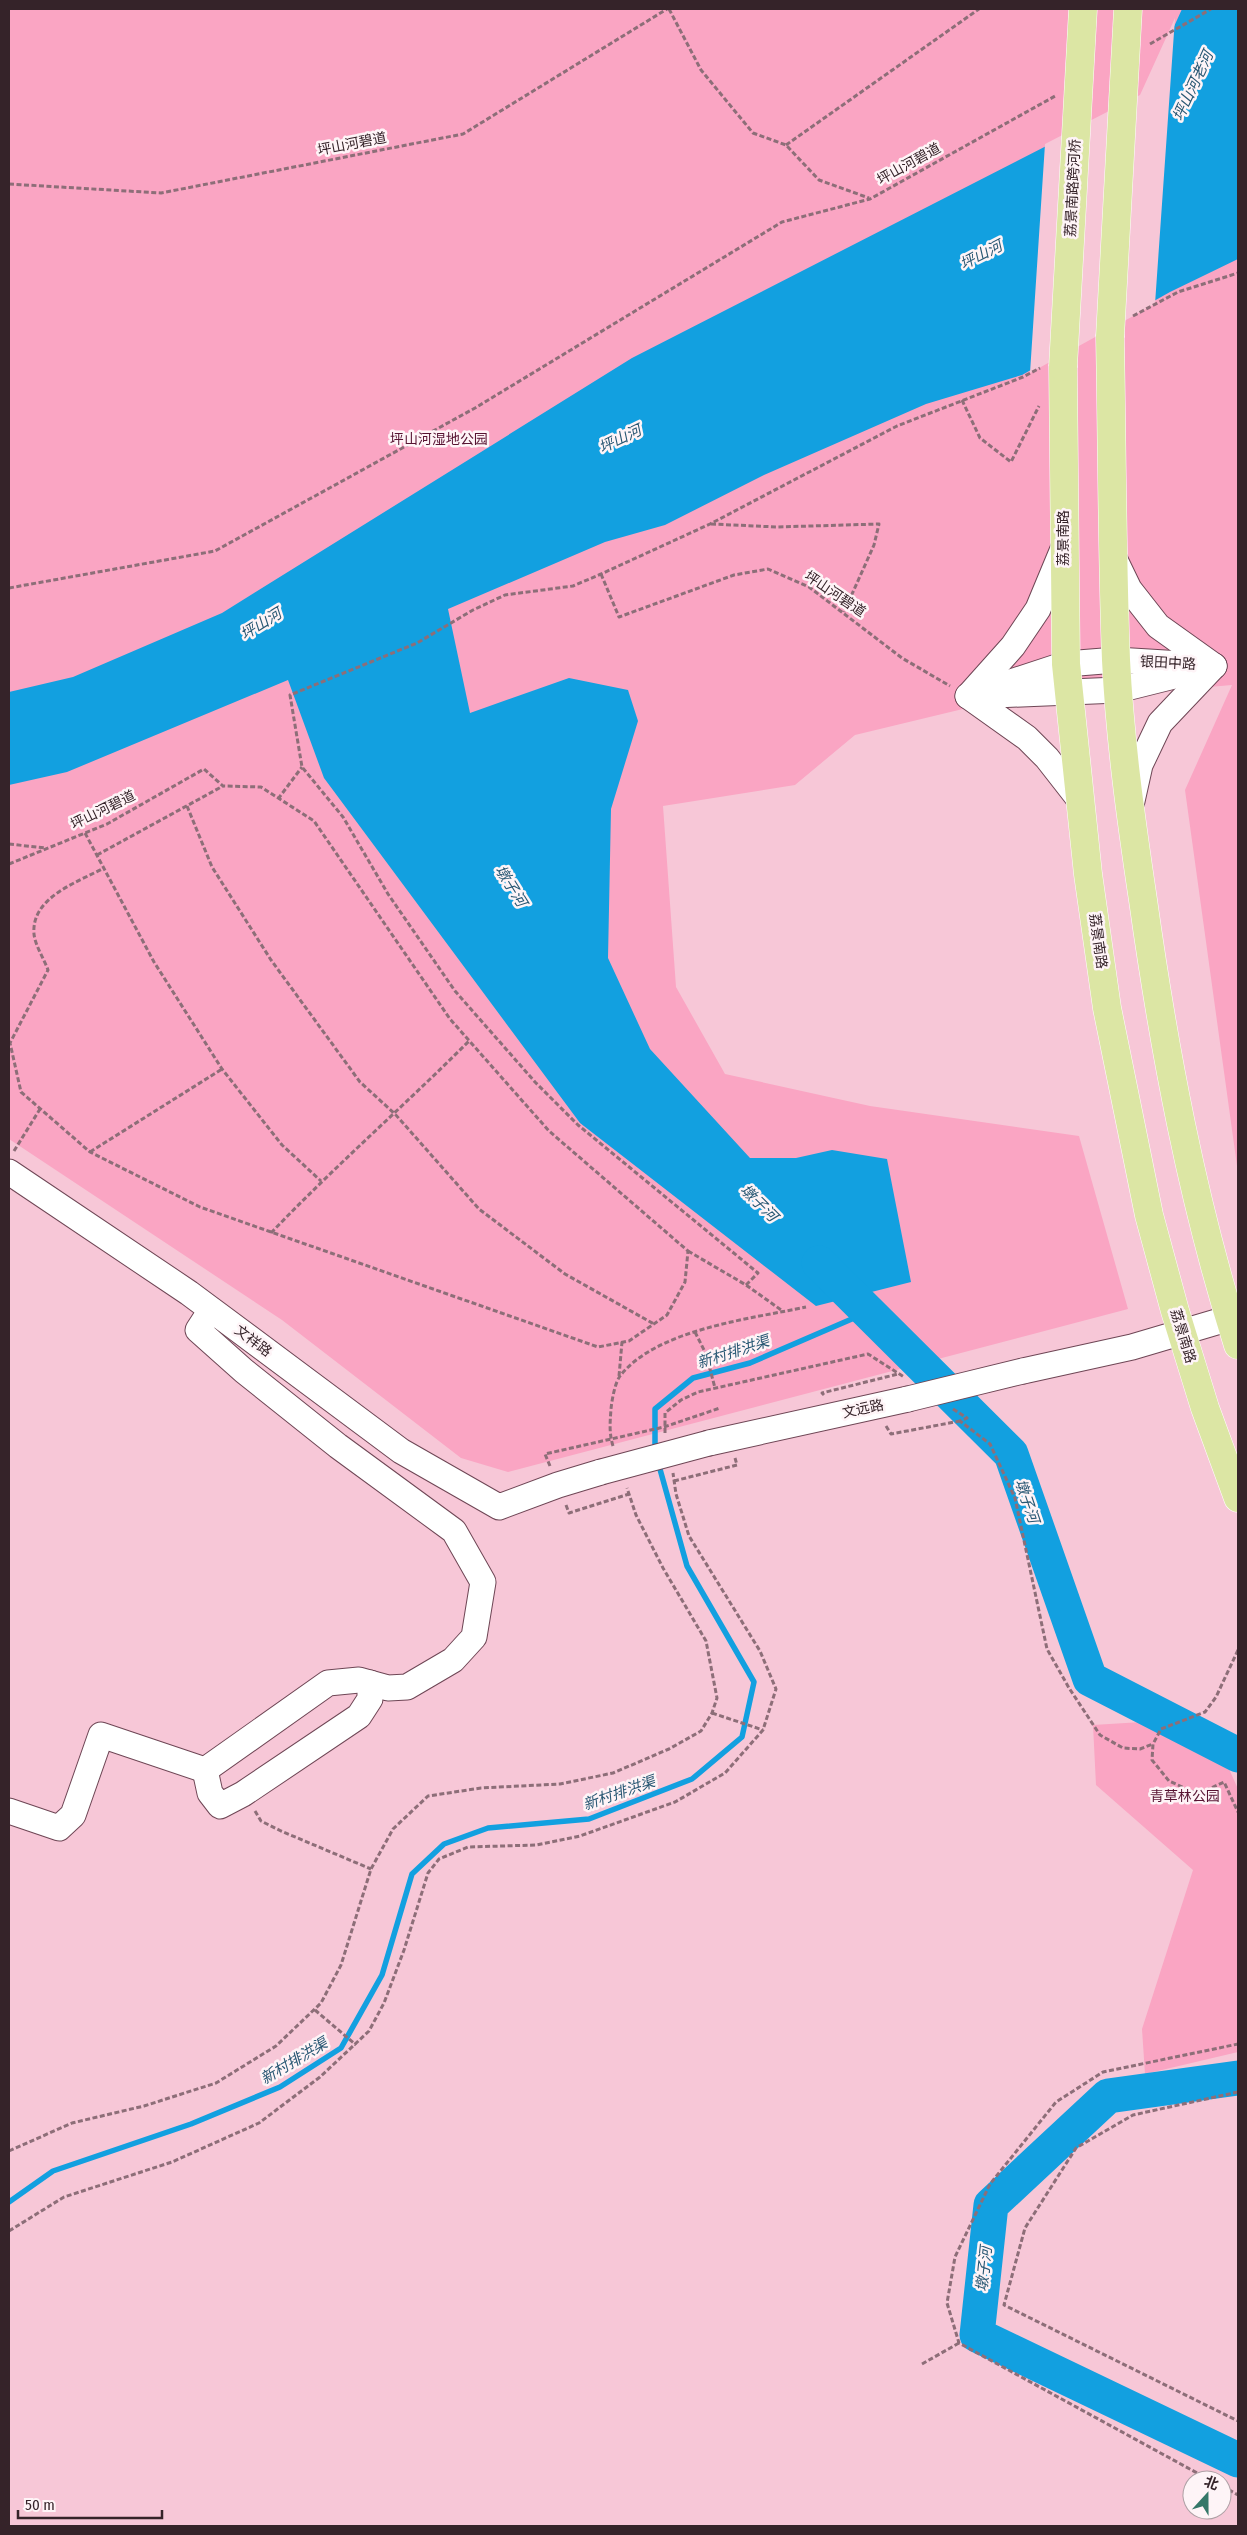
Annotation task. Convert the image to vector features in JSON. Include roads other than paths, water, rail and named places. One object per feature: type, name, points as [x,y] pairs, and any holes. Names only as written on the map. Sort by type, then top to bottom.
[{"type":"main road","name":"荔景南路跨河桥","points":[[1056,365],[1083,9]]},
{"type":"main road","points":[[1128,9],[1118,329],[1114,558],[1118,690],[1130,808],[1158,1009],[1198,1203],[1238,1346]]},
{"type":"main road","name":"荔景南路","points":[[1056,365],[1066,664],[1079,799],[1109,1017],[1149,1215],[1205,1408],[1238,1498]]},
{"type":"street","points":[[1063,549],[1033,617],[1001,661],[968,696],[1027,738],[1047,758],[1079,799]]},
{"type":"street","points":[[1114,558],[1129,589],[1158,626],[1214,666],[1160,723],[1140,765],[1130,808]]},
{"type":"street","name":"银田中路","points":[[968,696],[1066,664],[1116,660],[1214,666]]},
{"type":"street","name":"银田中路","points":[[968,696],[1069,694],[1118,690],[1214,666]]},
{"type":"street","name":"文祥路","points":[[9,1172],[211,1310],[401,1451],[499,1507]]},
{"type":"street","points":[[205,1770],[328,1683],[359,1680],[388,1688],[407,1687],[453,1660],[474,1637],[483,1582],[454,1530],[338,1446],[244,1371],[198,1330],[211,1310]]},
{"type":"street","name":"文远路","points":[[499,1507],[558,1485],[601,1472],[907,1389],[1023,1371],[1182,1334],[1230,1318]]},
{"type":"street","points":[[205,1770],[210,1793],[220,1806],[244,1794],[360,1716],[370,1699],[370,1683]]},
{"type":"street","points":[[9,1811],[59,1828],[73,1815],[101,1735],[205,1770]]},
{"type":"water","points":[[1182,9],[1238,9],[1238,259],[1170,292],[1022,375],[926,404],[764,475],[665,525],[605,542],[448,609],[470,713],[569,678],[628,690],[638,721],[611,809],[608,958],[650,1049],[750,1158],[796,1158],[832,1150],[887,1159],[911,1282],[816,1306],[580,1123],[324,778],[288,680],[67,772],[9,785],[9,692],[73,677],[222,613],[632,358],[1142,97]]},
{"type":"waterway","name":"墩子河","points":[[819,1263],[1011,1454],[1090,1679],[1238,1755]]},
{"type":"waterway","name":"新村排洪渠","points":[[655,1450],[655,1409],[693,1378],[750,1363],[868,1312]]},
{"type":"waterway","name":"新村排洪渠","points":[[9,2202],[53,2171],[191,2124],[280,2087],[341,2048],[382,1975],[412,1874],[444,1844],[488,1828],[589,1819],[692,1779],[742,1737],[754,1682],[687,1566],[658,1462]]},
{"type":"waterway","name":"墩子河","points":[[1238,2078],[1108,2096],[991,2205],[977,2335],[1238,2460]]},
{"type":"water label","name":"坪山河老河","points":[[1193,86]]},
{"type":"water label","name":"坪山河","points":[[981,255]]},
{"type":"water label","name":"坪山河","points":[[620,439]]},
{"type":"water label","name":"坪山河","points":[[261,624]]},
{"type":"park label","name":"坪山河湿地公园","points":[[439,439]]},
{"type":"park label","name":"青草林公园","points":[[1185,1796]]}]
